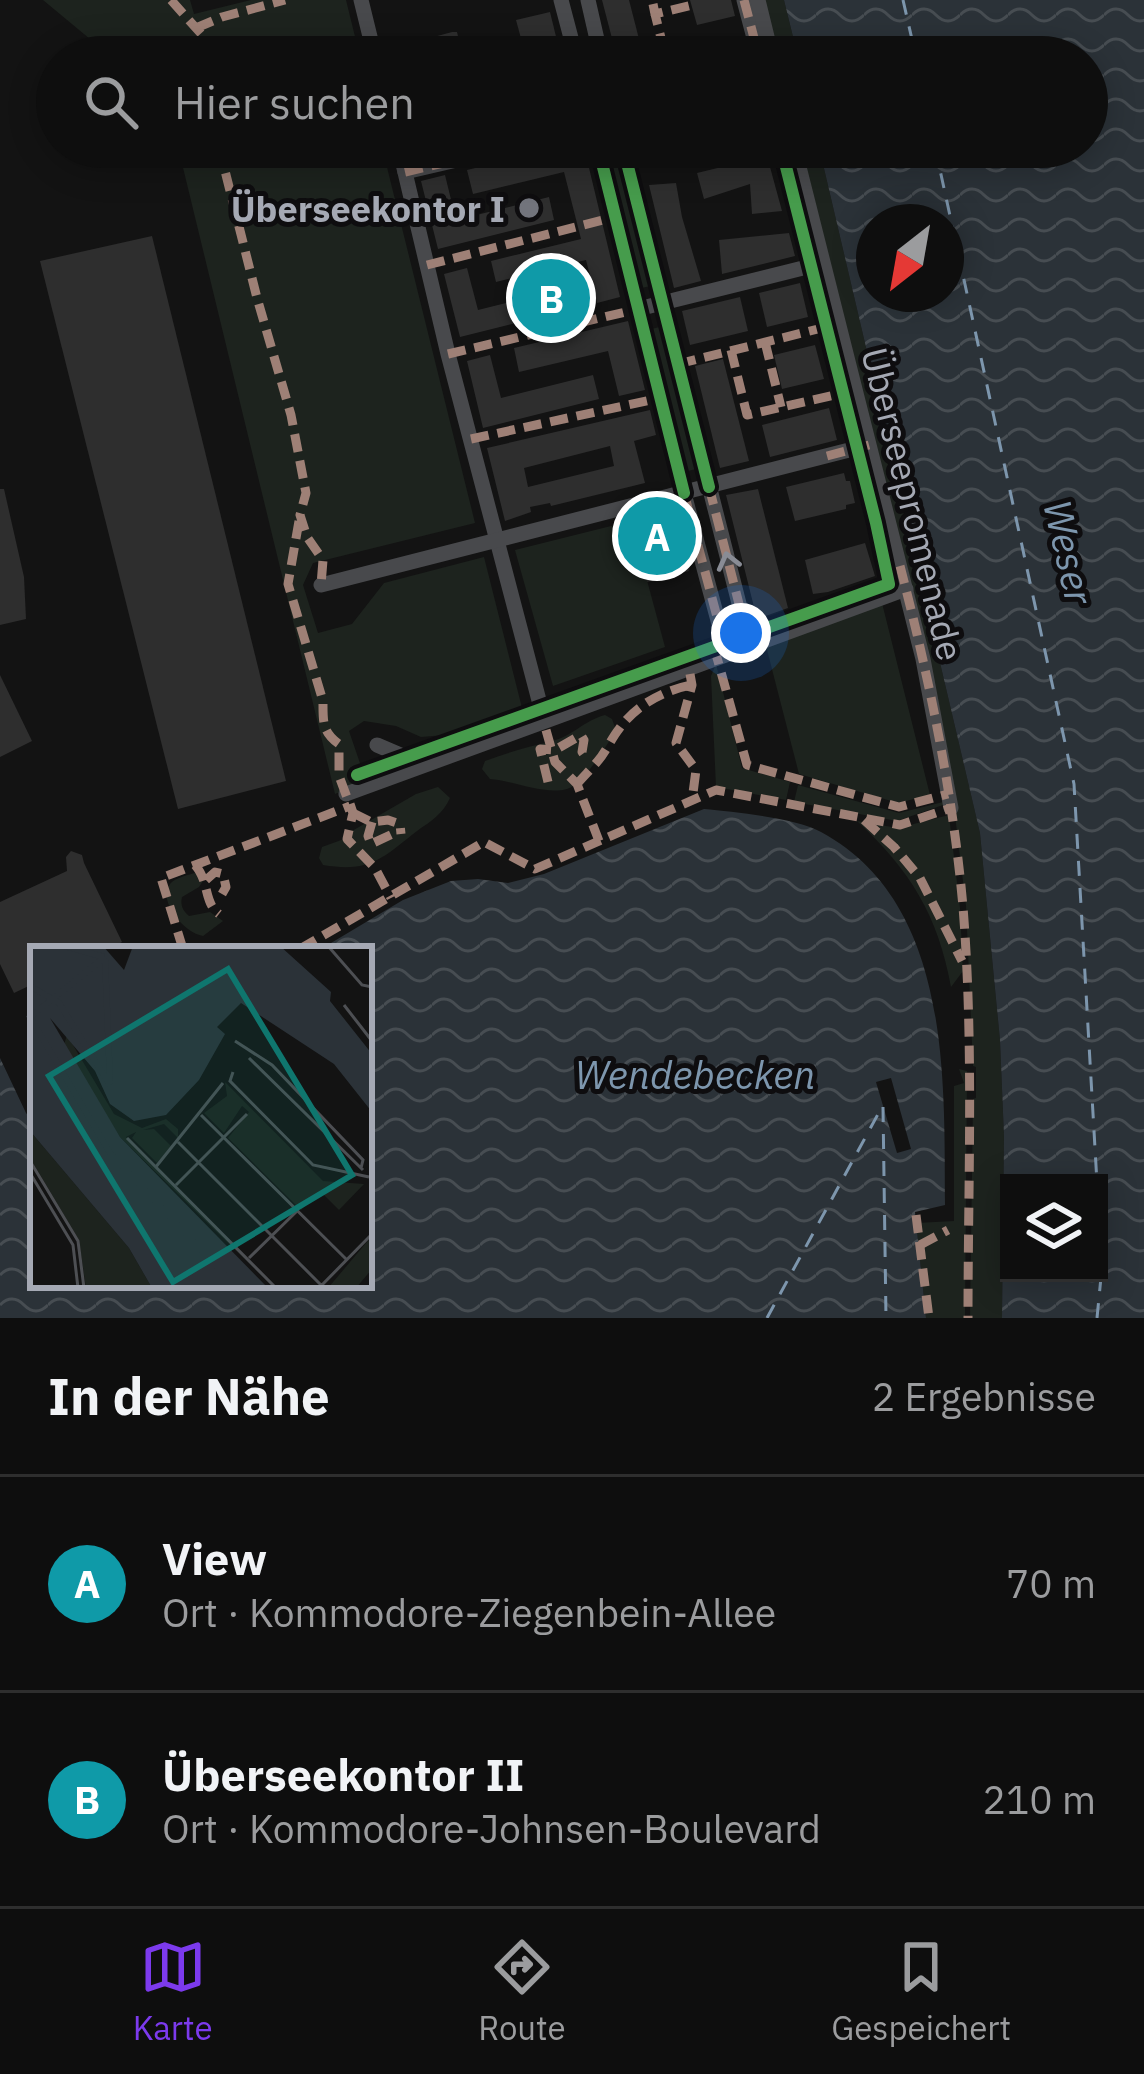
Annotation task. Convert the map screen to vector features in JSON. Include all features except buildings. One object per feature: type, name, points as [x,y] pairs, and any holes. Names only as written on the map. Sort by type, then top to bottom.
[{"type":"street","points":[[361,0],[370,36]]},
{"type":"street","points":[[561,0],[570,36]]},
{"type":"street","points":[[588,0],[597,36]]},
{"type":"street","points":[[744,0],[753,36]]},
{"type":"street","points":[[758,0],[767,36]]},
{"type":"street","points":[[404,168],[542,708]]},
{"type":"street","points":[[405,172],[422,168]]},
{"type":"street","points":[[603,168],[724,643]]},
{"type":"street","points":[[628,168],[747,635]]},
{"type":"street","name":"Überseepromenade","points":[[786,168],[895,589],[922,659],[951,808]]},
{"type":"street","name":"Überseepromenade","points":[[799,168],[895,589]]},
{"type":"street","points":[[638,309],[811,266]]},
{"type":"street","points":[[321,585],[857,448]]},
{"type":"street","points":[[357,775],[747,635],[895,589]]},
{"type":"street","points":[[346,794],[895,589]]},
{"type":"street","points":[[377,745],[405,758]]},
{"type":"shaded area","points":[[43,0],[190,0],[194,14],[251,0],[346,0],[355,36],[86,36]]},
{"type":"shaded area","points":[[762,0],[784,0],[793,36],[771,36]]},
{"type":"shaded area","points":[[183,168],[387,168],[475,523],[313,563],[303,585],[318,633],[352,624],[384,583],[484,557],[522,708],[457,734],[421,737],[396,726],[364,721],[349,731],[362,769],[361,784],[335,794]]},
{"type":"shaded area","points":[[608,168],[624,168],[654,285],[638,289]]},
{"type":"shaded area","points":[[804,168],[824,168],[980,833],[1000,1040],[1002,1318],[970,1318],[976,1067],[966,906],[953,799]]},
{"type":"shaded area","points":[[663,326],[700,468],[684,472],[648,330]]},
{"type":"shaded area","points":[[631,521],[665,647],[553,686],[515,550]]},
{"type":"shaded area","points":[[882,603],[930,795],[898,803],[799,774],[766,646]]},
{"type":"shaded area","points":[[716,664],[742,768],[790,782],[786,800],[716,787],[711,676]]},
{"type":"shaded area","points":[[605,715],[616,730],[587,773],[567,789],[539,789],[490,779],[482,769],[485,761],[559,739]]},
{"type":"shaded area","points":[[798,785],[899,813],[943,805],[897,821],[794,802]]},
{"type":"shaded area","points":[[438,787],[450,798],[444,808],[385,856],[353,867],[323,865],[319,858],[322,847],[344,839],[416,794]]},
{"type":"shaded area","points":[[949,815],[963,971],[951,987],[938,938],[919,895],[892,857],[857,821],[898,828]]},
{"type":"shaded area","points":[[198,872],[203,881],[182,897],[184,910],[189,916],[210,912],[223,921],[203,936],[181,923],[167,899],[170,884]]},
{"type":"shaded area","points":[[959,1069],[967,1071],[965,1318],[926,1318],[916,1223],[954,1221],[954,1086],[964,1083]]},
{"type":"water","name":"Weser","points":[[784,0],[1144,0],[1144,1318],[1002,1318],[1002,1282],[1108,1282],[1108,1174],[1004,1174],[1000,1040],[980,833],[858,312],[964,312],[964,204],[856,204],[856,305],[824,168],[1108,168],[1108,36],[793,36]]},
{"type":"water","name":"Wendebecken","points":[[704,809],[810,827],[864,863],[896,902],[918,948],[940,1050],[945,1205],[915,1212],[926,1318],[0,1318],[0,1058],[30,1118],[30,1288],[372,1288],[372,946],[326,946],[403,900],[451,881],[508,883],[544,874]]},
{"type":"pier","points":[[891,1078],[911,1149],[897,1153],[876,1082]]},
{"type":"ferry route","points":[[903,0],[911,36]]},
{"type":"ferry route","points":[[940,168],[1074,784],[1096,1174]]},
{"type":"ferry route","points":[[767,1318],[883,1105]]},
{"type":"ferry route","points":[[883,1107],[886,1318]]},
{"type":"ferry route","points":[[1097,1318],[1101,1282]]},
{"type":"marked path","points":[[171,0],[203,36]]},
{"type":"marked path","points":[[196,28],[285,0]]},
{"type":"marked path","points":[[744,0],[753,36]]},
{"type":"marked path","points":[[653,4],[655,14],[692,5]]},
{"type":"marked path","points":[[655,14],[660,36]]},
{"type":"marked path","points":[[224,168],[291,415],[306,493],[300,515],[307,537],[323,560],[321,585]]},
{"type":"marked path","points":[[405,172],[422,168]]},
{"type":"marked path","points":[[427,265],[615,217]]},
{"type":"marked path","points":[[448,354],[638,309]]},
{"type":"marked path","points":[[678,364],[826,327]]},
{"type":"marked path","points":[[765,342],[781,407]]},
{"type":"marked path","points":[[731,350],[747,415],[843,393]]},
{"type":"marked path","points":[[471,439],[660,398]]},
{"type":"marked path","points":[[827,456],[869,445]]},
{"type":"marked path","points":[[709,487],[747,635]]},
{"type":"marked path","points":[[684,493],[724,643]]},
{"type":"marked path","points":[[299,521],[288,584],[323,701],[325,726],[339,744],[339,776],[348,800]]},
{"type":"marked path","points":[[900,566],[939,735],[963,907],[969,1061],[968,1318]]},
{"type":"marked path","points":[[714,647],[747,765],[899,807],[948,794]]},
{"type":"marked path","points":[[690,674],[692,685],[676,743],[696,770],[696,799]]},
{"type":"marked path","points":[[577,784],[642,706],[692,685]]},
{"type":"marked path","points":[[546,730],[555,762],[577,784],[599,841]]},
{"type":"marked path","points":[[548,782],[540,749],[555,750],[581,735],[587,759]]},
{"type":"marked path","points":[[305,946],[484,842],[535,869],[716,790],[900,825],[951,808]]},
{"type":"marked path","points":[[350,804],[353,813],[347,839],[375,868],[391,898]]},
{"type":"marked path","points":[[182,946],[161,878],[350,806]]},
{"type":"marked path","points":[[353,813],[371,822],[400,824],[401,834]]},
{"type":"marked path","points":[[864,820],[920,878],[962,961]]},
{"type":"marked path","points":[[372,822],[371,844],[399,831]]},
{"type":"marked path","points":[[195,865],[219,914]]},
{"type":"marked path","points":[[206,880],[215,872],[223,874],[226,887],[222,894]]},
{"type":"marked path","points":[[916,1215],[929,1318]]},
{"type":"marked path","points":[[920,1245],[948,1230]]},
{"type":"cycle path","points":[[603,168],[684,493]]},
{"type":"cycle path","points":[[628,168],[709,487]]},
{"type":"cycle path","points":[[357,775],[889,584],[786,168]]},
{"type":"place","name":"Überseekontor I","points":[[529,208]]},
{"type":"place","name":"Überseekontor II","points":[[551,298]]},
{"type":"place","name":"View","points":[[657,536]]}]
